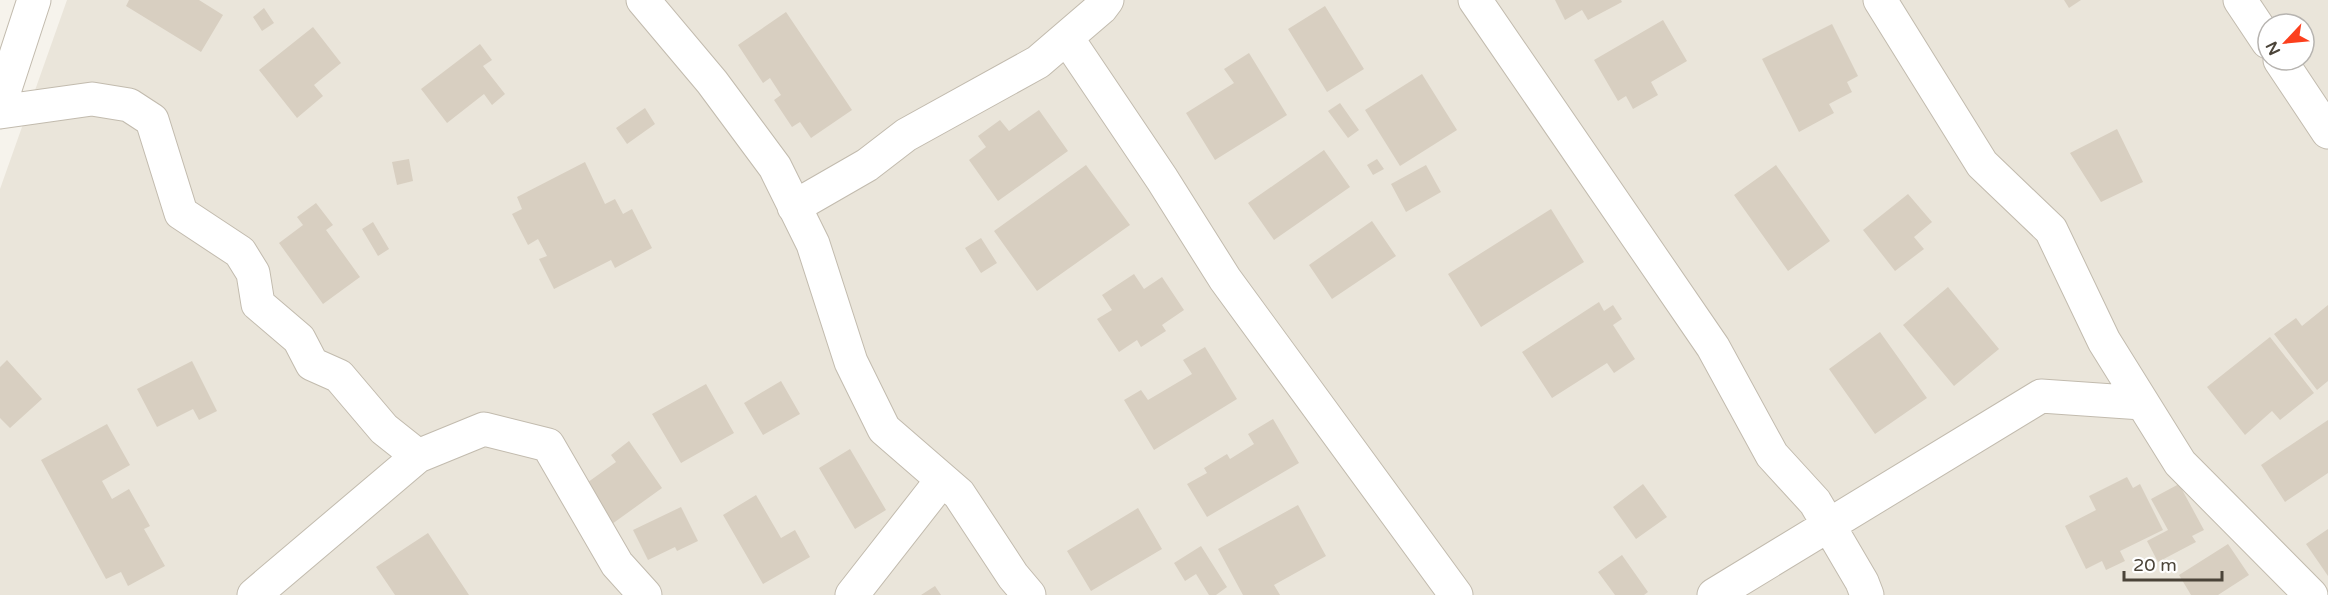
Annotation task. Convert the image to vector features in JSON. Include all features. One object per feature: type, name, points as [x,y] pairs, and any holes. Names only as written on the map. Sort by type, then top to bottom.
[{"type":"street","points":[[0,104],[34,0]]},
{"type":"street","points":[[642,0],[712,82],[775,167],[813,244],[851,362],[884,429],[958,494],[1012,576],[1029,595]]},
{"type":"street","points":[[794,207],[867,165],[906,135],[1038,62],[1101,8],[1107,0]]},
{"type":"street","points":[[1475,0],[1713,347],[1772,455],[1815,502],[1862,582],[1867,595]]},
{"type":"street","points":[[1880,0],[1982,164],[2051,230],[2104,341],[2180,463],[2311,595]]},
{"type":"street","points":[[2240,0],[2256,24]]},
{"type":"street","points":[[1067,38],[1162,179],[1225,279],[1456,595]]},
{"type":"street","points":[[2288,72],[2328,132]]},
{"type":"street","points":[[0,112],[93,99],[129,105],[152,120],[181,213],[240,252],[253,273],[258,303],[299,339],[312,364],[339,376],[384,429],[418,456]]},
{"type":"street","points":[[1714,595],[2041,396],[2142,403]]},
{"type":"street","points":[[254,595],[418,456],[484,429],[548,445],[617,564],[645,595]]},
{"type":"street","points":[[852,595],[942,480]]},
{"type":"shaded area","points":[[67,0],[2328,0],[2328,595],[0,595],[0,189]]},
{"type":"building","points":[[129,0],[199,0],[223,15],[201,52],[126,6]]},
{"type":"building","points":[[1555,0],[1621,0],[1622,2],[1588,20],[1582,10],[1565,20]]},
{"type":"building","points":[[2064,0],[2081,0],[2069,8]]},
{"type":"building","points":[[1325,6],[1364,69],[1327,92],[1288,29]]},
{"type":"building","points":[[264,8],[274,23],[262,31],[253,17]]},
{"type":"building","points":[[786,12],[852,110],[811,138],[800,122],[792,127],[774,100],[781,95],[770,78],[763,83],[738,45]]},
{"type":"building","points":[[1663,20],[1687,61],[1651,82],[1658,95],[1633,109],[1626,96],[1618,101],[1594,60]]},
{"type":"building","points":[[1832,24],[1858,76],[1847,82],[1852,92],[1829,104],[1834,113],[1799,132],[1762,59]]},
{"type":"building","points":[[313,27],[341,63],[314,85],[323,96],[297,118],[259,70]]},
{"type":"building","points":[[480,44],[492,60],[483,66],[505,94],[492,105],[484,94],[447,123],[421,89]]},
{"type":"building","points":[[1249,53],[1287,115],[1215,160],[1186,113],[1234,83],[1224,69]]},
{"type":"building","points":[[1422,74],[1457,130],[1400,166],[1365,110]]},
{"type":"building","points":[[1340,103],[1359,130],[1348,138],[1328,111]]},
{"type":"building","points":[[645,108],[655,124],[627,144],[616,128]]},
{"type":"building","points":[[1039,110],[1068,151],[998,201],[969,160],[986,147],[978,136],[1000,120],[1009,131]]},
{"type":"building","points":[[2117,129],[2143,182],[2101,202],[2070,153]]},
{"type":"building","points":[[1324,150],[1350,187],[1274,240],[1248,203]]},
{"type":"building","points":[[409,159],[413,181],[397,185],[392,162]]},
{"type":"building","points":[[1377,159],[1384,169],[1373,175],[1367,165]]},
{"type":"building","points":[[585,162],[605,204],[615,199],[623,214],[632,209],[652,248],[615,268],[611,260],[554,289],[539,259],[547,256],[538,239],[528,245],[512,214],[522,209],[517,197]]},
{"type":"building","points":[[1086,165],[1130,225],[1037,291],[994,231]]},
{"type":"building","points":[[1426,165],[1441,192],[1406,212],[1391,184]]},
{"type":"building","points":[[1776,165],[1830,241],[1788,271],[1734,195]]},
{"type":"building","points":[[1908,194],[1932,222],[1914,237],[1924,249],[1895,271],[1863,230]]},
{"type":"building","points":[[316,203],[333,225],[326,230],[360,277],[323,304],[279,243],[303,225],[297,217]]},
{"type":"building","points":[[1551,209],[1584,262],[1481,327],[1448,274]]},
{"type":"building","points":[[1372,221],[1396,256],[1332,299],[1309,265]]},
{"type":"building","points":[[373,222],[389,249],[378,256],[362,229]]},
{"type":"building","points":[[981,238],[997,263],[981,273],[965,248]]},
{"type":"building","points":[[1134,274],[1144,289],[1162,277],[1184,310],[1162,325],[1166,331],[1141,347],[1137,340],[1119,352],[1097,319],[1112,310],[1102,295]]},
{"type":"building","points":[[1948,287],[1999,349],[1954,386],[1903,325]]},
{"type":"building","points":[[1599,302],[1604,311],[1613,305],[1622,319],[1613,325],[1635,359],[1614,373],[1607,363],[1552,398],[1522,352]]},
{"type":"building","points":[[2328,305],[2328,381],[2317,390],[2274,334],[2296,318],[2302,326]]},
{"type":"building","points":[[1880,332],[1927,398],[1875,434],[1829,369]]},
{"type":"building","points":[[2270,337],[2314,393],[2280,420],[2272,411],[2245,435],[2207,387]]},
{"type":"building","points":[[1205,347],[1237,399],[1154,450],[1124,400],[1141,390],[1148,400],[1192,374],[1183,360]]},
{"type":"building","points":[[7,360],[42,399],[10,428],[0,418],[0,367]]},
{"type":"building","points":[[192,361],[217,411],[199,420],[193,409],[157,427],[137,389]]},
{"type":"building","points":[[781,381],[800,414],[763,435],[744,403]]},
{"type":"building","points":[[706,384],[734,433],[681,463],[652,414]]},
{"type":"building","points":[[1273,419],[1299,463],[1207,517],[1187,484],[1207,473],[1204,468],[1227,454],[1230,459],[1254,444],[1248,434]]},
{"type":"building","points":[[2328,420],[2328,473],[2285,502],[2261,465]]},
{"type":"building","points":[[107,424],[130,465],[102,481],[112,499],[129,489],[150,526],[144,529],[165,566],[128,586],[121,572],[106,579],[41,460]]},
{"type":"building","points":[[629,441],[662,488],[612,524],[584,485],[616,462],[611,455]]},
{"type":"building","points":[[850,449],[886,510],[855,529],[819,468]]},
{"type":"building","points":[[2127,477],[2133,488],[2140,484],[2163,530],[2120,551],[2125,561],[2106,570],[2102,561],[2086,569],[2065,526],[2096,510],[2089,496]]},
{"type":"building","points":[[1643,484],[1667,517],[1636,539],[1613,507]]},
{"type":"building","points":[[2179,484],[2204,530],[2192,536],[2196,542],[2158,562],[2147,541],[2168,530],[2151,499]]},
{"type":"building","points":[[756,495],[781,538],[795,530],[810,557],[763,584],[723,515]]},
{"type":"building","points":[[1298,505],[1326,556],[1274,585],[1280,595],[1243,595],[1218,549]]},
{"type":"building","points":[[681,507],[698,541],[677,551],[675,547],[648,560],[633,530]]},
{"type":"building","points":[[1138,508],[1162,549],[1091,591],[1067,551]]},
{"type":"building","points":[[2328,529],[2328,576],[2306,544]]},
{"type":"building","points":[[428,533],[469,595],[395,595],[376,567]]},
{"type":"building","points":[[2228,544],[2249,575],[2218,595],[2191,595],[2179,575]]},
{"type":"building","points":[[1201,546],[1227,587],[1216,595],[1209,595],[1196,574],[1185,581],[1174,563]]},
{"type":"building","points":[[1622,555],[1648,592],[1644,595],[1615,595],[1598,572]]},
{"type":"building","points":[[935,586],[941,595],[921,595]]}]
